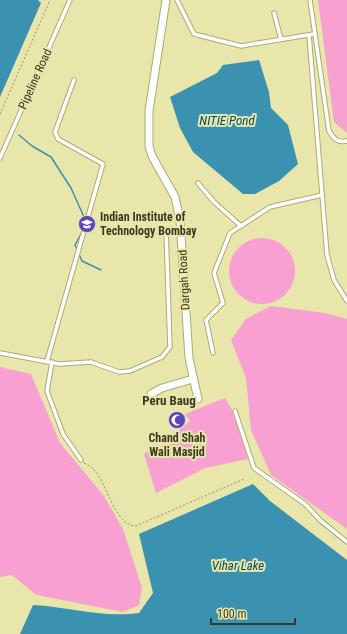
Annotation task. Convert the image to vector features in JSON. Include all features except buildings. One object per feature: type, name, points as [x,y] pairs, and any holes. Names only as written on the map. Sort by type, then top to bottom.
[{"type":"street","name":"Dargah Road","points":[[166,0],[149,111],[149,146],[152,156],[174,197],[180,220],[189,358],[198,399]]},
{"type":"street","points":[[151,394],[162,388],[193,379]]},
{"type":"lane","name":"Pipeline Road","points":[[0,158],[70,0]]},
{"type":"lane","points":[[177,0],[194,34],[241,46],[314,34]]},
{"type":"lane","points":[[310,0],[329,131],[334,140],[340,142],[347,141]]},
{"type":"lane","points":[[274,13],[281,39]]},
{"type":"lane","points":[[309,35],[327,256],[334,280],[347,301]]},
{"type":"lane","points":[[47,361],[103,164],[58,139],[56,136],[55,132],[74,80]]},
{"type":"lane","points":[[198,183],[214,202],[241,226]]},
{"type":"lane","points":[[213,353],[206,320],[221,306],[223,300],[215,280],[214,272],[230,233],[270,207],[322,195]]},
{"type":"lane","points":[[0,353],[60,364],[91,362],[110,370],[124,372],[130,371],[162,357],[170,347],[166,230]]},
{"type":"lane","points":[[52,362],[47,391],[63,434],[81,460]]},
{"type":"lane","points":[[235,412],[254,468],[295,496],[338,536],[347,542]]},
{"type":"path","points":[[0,114],[50,0]]},
{"type":"path","points":[[81,460],[95,471],[121,518],[132,526],[136,526],[244,479]]},
{"type":"shaded area","points":[[318,0],[347,0],[347,133],[334,122]]},
{"type":"shaded area","points":[[255,238],[269,238],[281,243],[290,252],[295,264],[293,284],[286,295],[269,304],[255,304],[243,299],[234,290],[229,278],[229,264],[234,252],[243,243]]},
{"type":"shaded area","points":[[271,306],[325,313],[347,319],[347,529],[271,475],[251,430],[246,378],[231,340],[246,319]]},
{"type":"shaded area","points":[[0,367],[31,374],[60,443],[104,496],[123,529],[142,588],[139,605],[123,612],[47,597],[35,594],[12,575],[0,577]]},
{"type":"shaded area","points":[[225,398],[232,410],[248,459],[205,468],[156,493],[144,454],[171,442],[169,438],[190,421],[185,414]]},
{"type":"water","points":[[0,0],[38,0],[41,3],[0,97]]},
{"type":"water","name":"NITIE Pond","points":[[259,60],[269,92],[271,108],[288,125],[298,164],[279,181],[255,194],[243,194],[193,152],[180,128],[170,97],[217,73],[223,65]]},
{"type":"water","name":"Vihar Lake","points":[[253,484],[270,501],[347,560],[347,634],[20,634],[33,605],[111,614],[139,613],[153,593],[139,534]]},
{"type":"waterway","points":[[19,135],[32,146],[51,157],[71,188],[84,217],[84,227]]},
{"type":"waterway","points":[[83,230],[75,245],[82,261],[101,270]]},
{"type":"place","name":"Indian Institute of Technology Bombay","points":[[87,224]]},
{"type":"place","name":"Chand Shah Wali Masjid","points":[[177,420]]},
{"type":"district","name":"Peru Baug","points":[[169,400]]}]
